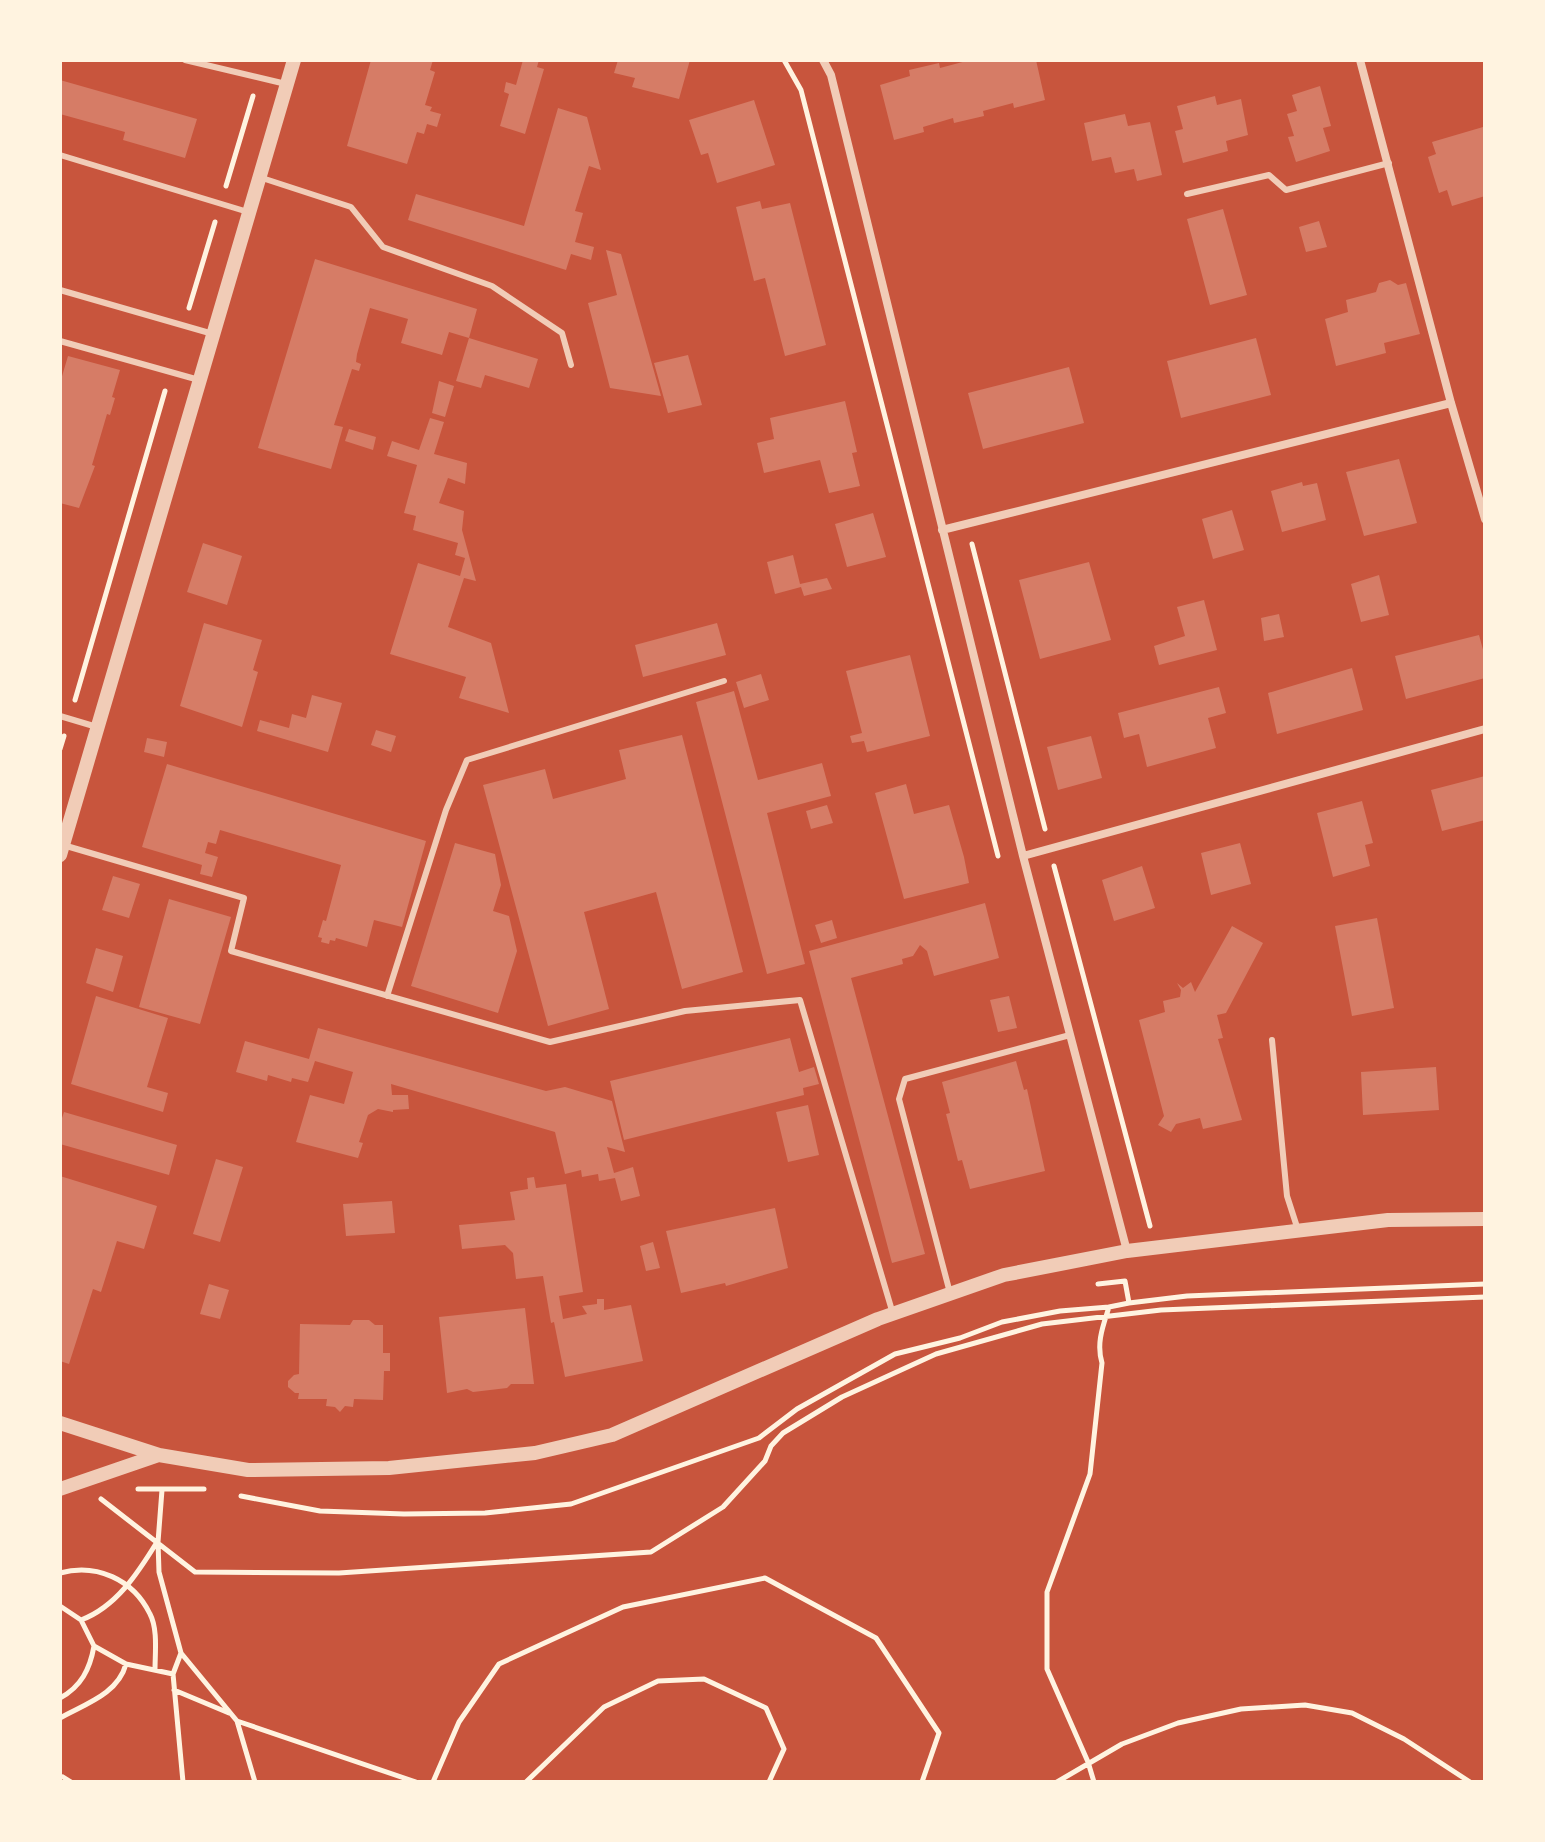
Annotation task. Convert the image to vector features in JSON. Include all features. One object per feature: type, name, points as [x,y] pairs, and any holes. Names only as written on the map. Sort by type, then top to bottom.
[{"type":"street","points":[[62,850],[294,60]]},
{"type":"street","points":[[823,60],[831,75],[1023,856],[1127,1251]]},
{"type":"street","points":[[1360,60],[1485,519]]},
{"type":"street","points":[[942,530],[1451,403]]},
{"type":"street","points":[[1023,856],[1485,729]]},
{"type":"street","points":[[60,1423],[159,1455],[248,1470],[389,1468],[535,1453],[612,1435],[893,1314],[1004,1275],[1127,1251],[1298,1230],[1388,1220],[1485,1219]]},
{"type":"street","points":[[60,1489],[159,1455]]},
{"type":"lane","points":[[185,60],[286,84]]},
{"type":"lane","points":[[60,155],[249,212]]},
{"type":"lane","points":[[1187,194],[1269,175],[1286,190],[1389,163]]},
{"type":"lane","points":[[259,177],[351,207],[383,247],[492,286],[562,333],[571,365]]},
{"type":"lane","points":[[60,290],[213,334]]},
{"type":"lane","points":[[60,341],[199,380]]},
{"type":"lane","points":[[387,996],[446,810],[467,760],[724,681]]},
{"type":"lane","points":[[60,716],[97,727]]},
{"type":"lane","points":[[62,850],[244,898],[231,951],[550,1042],[685,1011],[800,1000],[893,1314]]},
{"type":"lane","points":[[950,1294],[899,1099],[905,1079],[1070,1035]]},
{"type":"lane","points":[[1272,1040],[1287,1196],[1298,1230]]},
{"type":"path","points":[[784,60],[801,90],[1002,871]]},
{"type":"path","points":[[184,326],[258,79]]},
{"type":"path","points":[[60,749],[171,372]]},
{"type":"path","points":[[967,524],[1150,1226]]},
{"type":"path","points":[[1086,1285],[1125,1281],[1129,1303]]},
{"type":"path","points":[[1094,1782],[1047,1669],[1047,1592],[1090,1474],[1102,1363],[1099,1352],[1109,1307],[1187,1296],[1485,1284]]},
{"type":"path","points":[[95,1494],[195,1572],[339,1573],[651,1552],[723,1507],[765,1461],[771,1446],[783,1433],[842,1397],[936,1354],[1042,1324],[1106,1317],[1220,1306],[1276,1307],[1485,1297]]},
{"type":"path","points":[[162,1490],[159,1572],[181,1653],[237,1721],[255,1782]]},
{"type":"path","points":[[81,1620],[108,1605],[158,1542]]},
{"type":"path","points":[[60,1573],[75,1569],[99,1570],[126,1585],[151,1615],[155,1670]]},
{"type":"path","points":[[433,1782],[459,1722],[499,1664],[623,1607],[765,1578],[876,1638],[939,1733],[922,1782]]},
{"type":"path","points":[[60,1606],[81,1620],[94,1646],[126,1664],[173,1674]]},
{"type":"path","points":[[61,1698],[77,1687],[90,1664],[94,1646]]},
{"type":"path","points":[[181,1653],[173,1674],[183,1782]]},
{"type":"path","points":[[60,1718],[110,1691],[122,1679],[126,1664]]},
{"type":"path","points":[[526,1782],[604,1707],[658,1681],[704,1679],[766,1708],[784,1749],[769,1782]]},
{"type":"path","points":[[174,1690],[231,1714]]},
{"type":"path","points":[[1057,1782],[1122,1744],[1178,1723],[1241,1709],[1305,1705],[1352,1713],[1404,1739],[1470,1782]]},
{"type":"path","points":[[237,1721],[416,1782]]},
{"type":"path","points":[[63,1777],[71,1782]]},
{"type":"building","points":[[371,60],[433,60],[430,70],[435,72],[425,105],[432,107],[430,111],[441,114],[437,127],[427,124],[424,134],[417,132],[407,164],[347,146]]},
{"type":"building","points":[[523,60],[539,60],[537,67],[544,69],[525,134],[500,126],[509,94],[504,92],[506,82],[516,85]]},
{"type":"building","points":[[618,60],[690,60],[679,99],[632,87],[635,78],[614,73]]},
{"type":"building","points":[[970,60],[1036,60],[1045,100],[1014,108],[1013,103],[983,111],[984,116],[954,123],[953,118],[923,127],[924,132],[894,140],[880,85],[910,76],[909,70],[939,63],[940,68]]},
{"type":"building","points":[[60,80],[197,119],[185,158],[123,140],[125,132],[60,114]]},
{"type":"building","points":[[1320,86],[1331,126],[1323,128],[1330,151],[1296,162],[1288,137],[1294,136],[1287,114],[1297,111],[1292,95]]},
{"type":"building","points":[[1215,96],[1217,105],[1241,99],[1248,135],[1226,141],[1228,151],[1183,163],[1175,131],[1183,129],[1177,106]]},
{"type":"building","points":[[754,100],[775,165],[717,183],[708,153],[701,155],[689,120]]},
{"type":"building","points":[[558,108],[587,117],[601,170],[589,166],[575,211],[583,213],[575,242],[594,247],[591,260],[571,254],[566,270],[408,220],[416,194],[524,226]]},
{"type":"building","points":[[1125,114],[1128,126],[1150,122],[1162,175],[1137,181],[1134,169],[1115,173],[1111,157],[1092,161],[1084,123]]},
{"type":"building","points":[[1483,127],[1485,196],[1452,206],[1447,190],[1439,193],[1433,174],[1428,157],[1436,154],[1432,142]]},
{"type":"building","points":[[760,201],[762,209],[790,203],[826,345],[785,356],[765,278],[754,281],[736,207]]},
{"type":"building","points":[[1223,209],[1247,295],[1210,305],[1187,219]]},
{"type":"building","points":[[1319,221],[1327,247],[1306,252],[1299,227]]},
{"type":"building","points":[[606,250],[621,254],[661,396],[610,388],[588,303],[617,295]]},
{"type":"building","points":[[315,259],[477,309],[469,338],[449,332],[442,355],[401,343],[408,319],[370,308],[357,354],[356,362],[361,364],[359,371],[352,369],[334,425],[343,427],[331,469],[258,448]]},
{"type":"building","points":[[1390,280],[1398,285],[1406,283],[1420,334],[1384,343],[1386,353],[1336,366],[1325,319],[1348,312],[1346,300],[1376,292],[1379,283]]},
{"type":"building","points":[[469,338],[538,359],[529,388],[485,375],[481,388],[456,381]]},
{"type":"building","points":[[1256,338],[1271,395],[1181,418],[1167,361]]},
{"type":"building","points":[[688,355],[702,405],[668,413],[654,363]]},
{"type":"building","points":[[68,356],[120,370],[110,415],[107,414],[92,465],[95,466],[79,508],[60,503],[60,383]]},
{"type":"building","points":[[1069,367],[1084,423],[983,449],[968,393]]},
{"type":"building","points":[[439,381],[454,386],[445,417],[432,413]]},
{"type":"building","points":[[845,401],[857,452],[852,453],[860,486],[829,493],[820,460],[764,473],[757,443],[774,439],[770,418]]},
{"type":"building","points":[[430,418],[444,422],[434,454],[467,463],[465,484],[448,478],[439,503],[464,511],[462,530],[476,581],[464,578],[448,627],[491,643],[509,713],[459,698],[466,677],[390,654],[418,563],[460,576],[465,558],[455,555],[458,543],[413,530],[416,516],[404,513],[417,465],[387,456],[392,441],[419,450]]},
{"type":"building","points":[[349,429],[376,437],[373,450],[345,441]]},
{"type":"building","points":[[1399,459],[1417,523],[1364,536],[1346,472]]},
{"type":"building","points":[[1302,482],[1303,486],[1317,483],[1326,520],[1282,532],[1271,491]]},
{"type":"building","points":[[1232,510],[1244,550],[1213,559],[1202,519]]},
{"type":"building","points":[[873,513],[886,557],[847,567],[835,524]]},
{"type":"building","points":[[203,543],[242,556],[227,605],[187,592]]},
{"type":"building","points":[[793,555],[800,584],[827,578],[832,589],[804,596],[801,587],[775,594],[767,562]]},
{"type":"building","points":[[1089,562],[1111,640],[1040,659],[1019,580]]},
{"type":"building","points":[[1379,575],[1389,615],[1361,622],[1351,584]]},
{"type":"building","points":[[1204,600],[1217,650],[1159,665],[1154,646],[1185,636],[1177,607]]},
{"type":"building","points":[[1279,614],[1284,637],[1264,641],[1261,618]]},
{"type":"building","points":[[204,623],[262,640],[253,670],[258,672],[242,727],[180,706]]},
{"type":"building","points":[[717,623],[726,655],[643,677],[635,645]]},
{"type":"building","points":[[1479,635],[1485,657],[1485,678],[1406,699],[1395,656]]},
{"type":"building","points":[[910,655],[930,736],[867,752],[864,741],[852,743],[850,736],[862,733],[846,671]]},
{"type":"building","points":[[1352,668],[1363,710],[1277,734],[1268,693]]},
{"type":"building","points":[[761,674],[769,700],[744,708],[736,682]]},
{"type":"building","points":[[1219,687],[1226,713],[1208,718],[1216,748],[1147,767],[1139,734],[1124,738],[1118,713]]},
{"type":"building","points":[[734,691],[758,780],[822,763],[831,796],[767,813],[805,964],[767,974],[696,702]]},
{"type":"building","points":[[312,695],[342,703],[328,752],[257,731],[260,720],[289,728],[292,714],[306,718]]},
{"type":"building","points":[[376,730],[396,736],[391,752],[371,745]]},
{"type":"building","points":[[682,735],[743,972],[682,989],[656,892],[584,912],[609,1009],[548,1026],[483,785],[545,769],[553,799],[626,779],[619,750]]},
{"type":"building","points":[[1091,736],[1102,778],[1058,790],[1047,747]]},
{"type":"building","points":[[147,738],[167,742],[164,757],[144,752]]},
{"type":"building","points":[[167,764],[426,841],[402,927],[374,920],[367,947],[336,938],[329,944],[321,942],[322,938],[318,937],[323,920],[326,921],[341,865],[220,830],[216,844],[208,842],[205,853],[218,857],[212,877],[200,874],[202,865],[142,847]]},
{"type":"building","points":[[1485,776],[1485,820],[1442,831],[1431,790]]},
{"type":"building","points":[[906,784],[914,814],[949,805],[969,883],[904,899],[875,793]]},
{"type":"building","points":[[1362,801],[1373,843],[1365,845],[1370,866],[1333,877],[1317,813]]},
{"type":"building","points":[[827,805],[833,823],[811,829],[806,811]]},
{"type":"building","points":[[455,843],[495,854],[501,885],[493,911],[509,916],[517,951],[498,1013],[411,986]]},
{"type":"building","points":[[1240,843],[1251,884],[1211,895],[1201,853]]},
{"type":"building","points":[[1142,866],[1155,908],[1114,921],[1102,880]]},
{"type":"building","points":[[113,876],[140,884],[129,918],[102,910]]},
{"type":"building","points":[[169,899],[231,917],[200,1024],[139,1007]]},
{"type":"building","points":[[985,903],[999,958],[934,976],[927,951],[920,945],[913,956],[902,959],[903,964],[851,978],[925,1254],[892,1263],[809,951]]},
{"type":"building","points":[[1377,918],[1394,1008],[1352,1016],[1335,926]]},
{"type":"building","points":[[832,920],[837,938],[821,943],[815,925]]},
{"type":"building","points":[[1232,926],[1263,943],[1226,1013],[1217,1015],[1223,1038],[1218,1039],[1242,1120],[1203,1129],[1200,1118],[1176,1124],[1171,1132],[1158,1125],[1164,1116],[1139,1020],[1165,1012],[1163,1001],[1180,997],[1181,990],[1177,983],[1183,988],[1191,982],[1195,992]]},
{"type":"building","points":[[96,948],[123,956],[113,992],[86,983]]},
{"type":"building","points":[[96,996],[168,1018],[147,1087],[168,1093],[163,1112],[71,1084]]},
{"type":"building","points":[[1009,996],[1017,1028],[998,1032],[990,1000]]},
{"type":"building","points":[[318,1028],[546,1091],[565,1087],[612,1101],[625,1152],[607,1147],[614,1173],[633,1167],[640,1196],[621,1201],[615,1178],[599,1181],[598,1174],[582,1177],[581,1170],[565,1174],[555,1132],[391,1084],[392,1095],[408,1095],[409,1109],[393,1112],[378,1109],[368,1115],[359,1142],[363,1143],[358,1158],[296,1142],[310,1095],[344,1104],[353,1072],[315,1061],[308,1082],[292,1078],[291,1082],[268,1075],[267,1081],[236,1072],[245,1041],[309,1059]]},
{"type":"building","points":[[790,1038],[799,1072],[814,1067],[819,1084],[803,1088],[804,1095],[624,1140],[610,1081]]},
{"type":"building","points":[[1016,1061],[1024,1090],[1027,1089],[1045,1171],[970,1189],[962,1160],[958,1161],[946,1114],[950,1113],[942,1082]]},
{"type":"building","points":[[1436,1067],[1439,1110],[1363,1115],[1361,1072]]},
{"type":"building","points":[[808,1105],[819,1155],[788,1162],[776,1112]]},
{"type":"building","points":[[64,1112],[177,1145],[169,1175],[60,1144],[60,1124]]},
{"type":"building","points":[[216,1159],[243,1167],[220,1242],[193,1234]]},
{"type":"building","points":[[60,1176],[157,1206],[144,1249],[117,1241],[101,1292],[93,1289],[69,1364],[60,1361]]},
{"type":"building","points":[[534,1177],[536,1188],[566,1184],[583,1292],[559,1296],[563,1319],[587,1314],[582,1306],[597,1304],[597,1299],[604,1299],[604,1310],[631,1305],[643,1361],[565,1377],[543,1276],[516,1279],[513,1253],[505,1245],[462,1249],[459,1225],[515,1220],[510,1192],[528,1189],[527,1178]]},
{"type":"building","points":[[392,1201],[395,1233],[346,1236],[343,1204]]},
{"type":"building","points":[[775,1208],[788,1268],[726,1286],[725,1283],[681,1293],[666,1231]]},
{"type":"building","points":[[653,1242],[660,1268],[646,1271],[640,1246]]},
{"type":"building","points":[[209,1284],[229,1290],[220,1319],[200,1314]]},
{"type":"building","points":[[525,1308],[534,1384],[447,1393],[439,1317]]},
{"type":"building","points":[[353,1320],[369,1320],[375,1325],[383,1325],[383,1353],[390,1353],[390,1371],[384,1371],[383,1400],[354,1399],[353,1407],[345,1406],[340,1412],[335,1407],[326,1406],[327,1399],[298,1399],[299,1393],[288,1387],[288,1381],[299,1374],[300,1324],[350,1325]]}]
